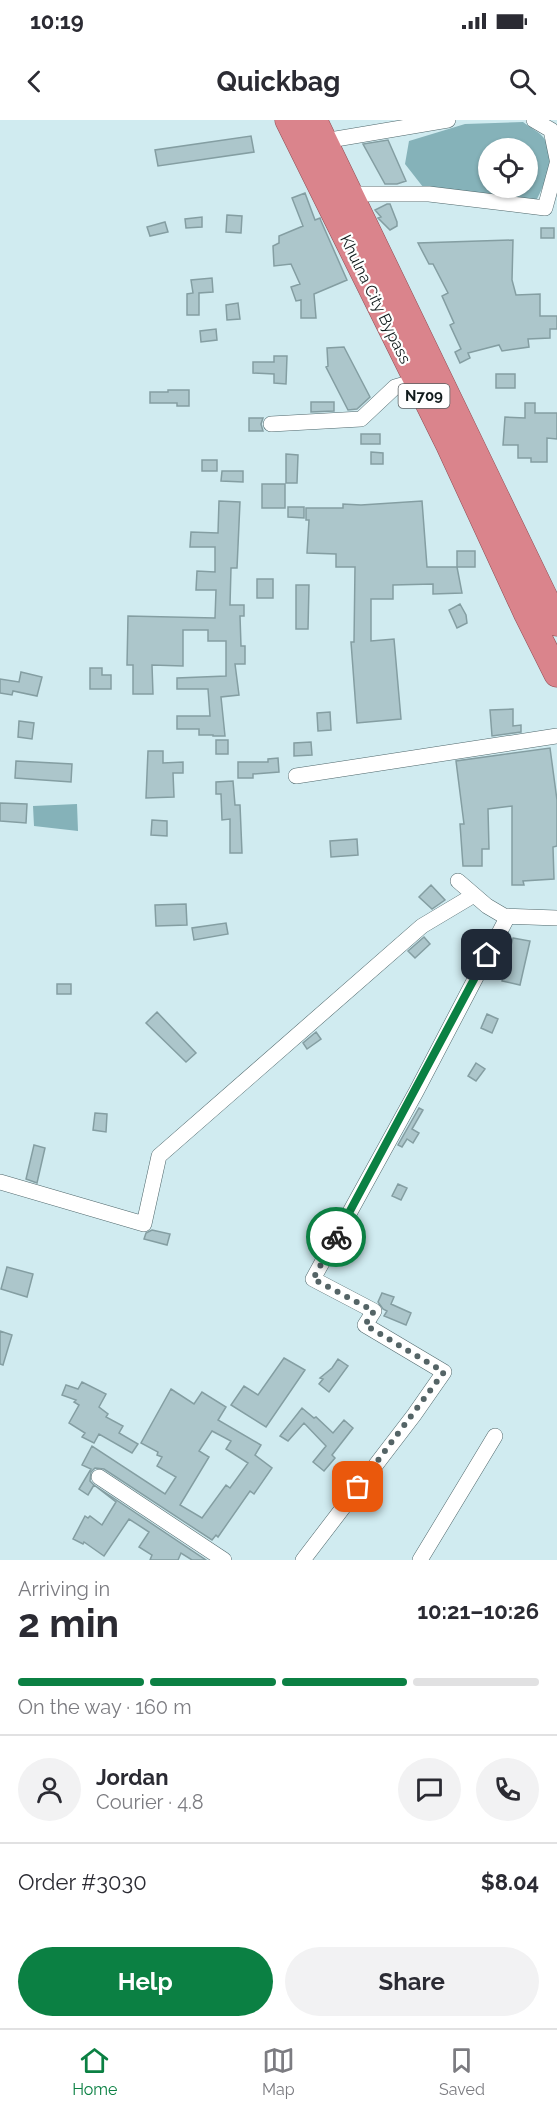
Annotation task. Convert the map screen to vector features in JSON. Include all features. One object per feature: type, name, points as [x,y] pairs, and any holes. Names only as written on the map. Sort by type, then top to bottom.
[{"type":"highway","name":"Khulna City Bypass","points":[[288,120],[557,674]]},
{"type":"highway","name":"Khulna City Bypass","points":[[319,131],[557,623]]},
{"type":"street","points":[[319,131],[448,120]]},
{"type":"street","points":[[534,120],[551,130],[557,159]]},
{"type":"street","points":[[349,194],[429,194],[545,208],[557,164]]},
{"type":"street","points":[[271,424],[361,418],[395,387],[416,381]]},
{"type":"street","points":[[296,776],[557,736]]},
{"type":"street","points":[[458,881],[487,906],[504,916],[557,918]]},
{"type":"street","points":[[0,1182],[144,1224],[159,1156],[422,926],[474,895]]},
{"type":"street","points":[[303,1560],[444,1372],[365,1325],[374,1311],[313,1279],[416,1092],[508,916]]},
{"type":"street","points":[[420,1560],[495,1436]]},
{"type":"street","points":[[99,1477],[224,1560]]},
{"type":"water","points":[[523,122],[541,135],[547,144],[549,168],[538,197],[538,138],[478,138],[478,195],[423,187],[405,164],[409,141],[465,124]]},
{"type":"water","points":[[499,198],[538,198],[520,201]]},
{"type":"water","points":[[77,804],[78,831],[34,826],[33,806]]},
{"type":"building","points":[[251,136],[254,152],[158,166],[155,150]]},
{"type":"building","points":[[388,140],[406,181],[397,184],[385,184],[363,144]]},
{"type":"building","points":[[305,193],[315,220],[320,218],[347,280],[314,294],[316,318],[301,318],[301,300],[296,301],[291,287],[300,284],[291,264],[274,266],[273,246],[279,243],[279,236],[303,226],[292,198]]},
{"type":"building","points":[[390,204],[397,222],[397,226],[390,230],[378,218],[381,217],[375,210]]},
{"type":"building","points":[[227,215],[242,216],[241,233],[226,232]]},
{"type":"building","points":[[202,217],[202,227],[186,228],[185,219]]},
{"type":"building","points":[[165,222],[168,232],[150,236],[147,227]]},
{"type":"building","points":[[541,228],[554,228],[554,238],[541,238]]},
{"type":"building","points":[[513,240],[512,280],[516,295],[540,294],[540,316],[557,316],[557,329],[550,329],[550,338],[528,339],[529,347],[502,351],[499,345],[468,353],[470,358],[460,363],[455,352],[461,349],[450,325],[454,323],[442,296],[448,293],[433,264],[429,264],[418,243]]},
{"type":"building","points":[[212,278],[213,292],[199,293],[199,315],[187,315],[187,294],[193,293],[191,280]]},
{"type":"building","points":[[238,303],[240,319],[227,320],[226,305]]},
{"type":"building","points":[[216,329],[217,340],[201,342],[200,331]]},
{"type":"building","points":[[344,347],[370,397],[357,409],[348,410],[326,367],[328,366],[327,348]]},
{"type":"building","points":[[274,356],[287,356],[286,384],[274,383],[274,374],[253,373],[253,362],[274,362]]},
{"type":"building","points":[[496,374],[515,374],[515,388],[496,388]]},
{"type":"building","points":[[168,390],[189,390],[189,406],[177,406],[177,403],[150,403],[150,392],[168,392]]},
{"type":"building","points":[[311,402],[334,402],[334,411],[311,412]]},
{"type":"building","points":[[525,403],[535,403],[535,413],[557,413],[557,439],[547,438],[547,462],[531,462],[531,458],[518,458],[518,445],[503,445],[505,417],[525,418]]},
{"type":"building","points":[[249,418],[263,418],[261,424],[263,431],[249,431]]},
{"type":"building","points":[[361,434],[380,434],[380,444],[361,444]]},
{"type":"building","points":[[371,452],[383,453],[383,464],[371,464]]},
{"type":"building","points":[[286,454],[298,455],[297,483],[286,483]]},
{"type":"building","points":[[202,460],[217,460],[217,471],[202,471]]},
{"type":"building","points":[[222,471],[243,471],[243,482],[221,481]]},
{"type":"building","points":[[262,484],[285,484],[285,508],[262,508]]},
{"type":"building","points":[[219,501],[240,502],[237,568],[231,568],[230,605],[244,605],[244,616],[240,616],[241,646],[245,646],[245,664],[235,664],[239,695],[221,697],[225,736],[213,736],[199,735],[199,729],[177,729],[177,716],[210,716],[208,689],[177,689],[177,678],[226,676],[226,641],[208,641],[208,630],[183,630],[183,666],[152,665],[153,694],[133,694],[133,665],[127,665],[128,616],[215,618],[216,590],[196,590],[197,571],[215,572],[215,547],[190,547],[191,532],[218,533]]},
{"type":"building","points":[[422,501],[427,567],[457,567],[462,593],[433,594],[433,584],[393,585],[393,599],[371,599],[371,641],[394,639],[401,719],[357,723],[351,642],[354,642],[355,567],[336,567],[336,554],[307,553],[309,520],[306,520],[306,508],[343,508],[343,504]]},
{"type":"building","points":[[288,507],[304,507],[304,518],[288,517]]},
{"type":"building","points":[[457,551],[475,551],[475,567],[457,567]]},
{"type":"building","points":[[257,579],[273,579],[273,598],[257,598]]},
{"type":"building","points":[[296,585],[309,585],[308,629],[296,629]]},
{"type":"building","points":[[460,604],[466,615],[467,623],[457,628],[449,610]]},
{"type":"building","points":[[90,668],[102,668],[102,675],[111,675],[111,689],[90,689]]},
{"type":"building","points":[[21,672],[42,677],[37,696],[13,691],[12,695],[0,693],[0,679],[19,682]]},
{"type":"building","points":[[513,709],[513,726],[521,725],[521,732],[492,736],[490,710]]},
{"type":"building","points":[[330,712],[331,730],[318,731],[317,713]]},
{"type":"building","points":[[19,721],[34,723],[32,739],[18,737]]},
{"type":"building","points":[[216,740],[228,740],[228,754],[216,754]]},
{"type":"building","points":[[311,742],[312,755],[294,756],[294,743]]},
{"type":"building","points":[[550,748],[557,800],[557,846],[553,847],[554,879],[523,881],[524,885],[512,885],[512,806],[488,809],[489,849],[482,849],[482,866],[463,866],[460,824],[464,824],[456,761]]},
{"type":"building","points":[[148,751],[163,751],[163,763],[183,762],[183,773],[173,773],[174,797],[146,798]]},
{"type":"building","points":[[278,758],[279,772],[253,774],[253,778],[238,778],[238,762],[268,762],[268,759]]},
{"type":"building","points":[[16,761],[72,764],[71,782],[15,778]]},
{"type":"building","points":[[233,781],[235,805],[240,805],[242,853],[230,853],[230,819],[222,820],[221,794],[216,794],[216,782]]},
{"type":"building","points":[[0,803],[27,804],[26,823],[0,821]]},
{"type":"building","points":[[152,820],[167,821],[167,836],[151,835]]},
{"type":"building","points":[[357,839],[358,855],[331,857],[330,841]]},
{"type":"building","points":[[431,885],[445,900],[432,909],[419,897]]},
{"type":"building","points":[[186,904],[187,925],[156,926],[155,905]]},
{"type":"building","points":[[226,923],[228,934],[194,940],[192,928]]},
{"type":"building","points":[[424,937],[430,944],[415,958],[408,951]]},
{"type":"building","points":[[513,938],[530,941],[520,985],[502,981]]},
{"type":"building","points":[[57,984],[71,984],[71,994],[57,994]]},
{"type":"building","points":[[157,1012],[196,1053],[186,1062],[146,1023]]},
{"type":"building","points":[[487,1014],[498,1019],[492,1033],[481,1028]]},
{"type":"building","points":[[316,1032],[321,1039],[307,1049],[303,1043]]},
{"type":"building","points":[[476,1063],[485,1069],[476,1081],[468,1076]]},
{"type":"building","points":[[419,1108],[423,1110],[412,1129],[419,1133],[413,1143],[407,1139],[402,1147],[398,1145]]},
{"type":"building","points":[[95,1113],[107,1114],[106,1132],[93,1130]]},
{"type":"building","points":[[34,1145],[45,1148],[37,1183],[26,1179]]},
{"type":"building","points":[[398,1184],[407,1188],[401,1200],[392,1196]]},
{"type":"building","points":[[152,1230],[170,1234],[167,1245],[144,1239],[146,1233]]},
{"type":"building","points":[[7,1267],[33,1274],[27,1297],[1,1289]]},
{"type":"building","points":[[382,1293],[394,1297],[391,1304],[411,1313],[406,1325],[384,1316],[387,1311],[378,1302]]},
{"type":"building","points":[[0,1331],[12,1335],[3,1365],[0,1364]]},
{"type":"building","points":[[284,1358],[305,1370],[266,1427],[231,1405],[244,1386],[258,1395]]},
{"type":"building","points":[[338,1359],[348,1366],[329,1392],[319,1384],[323,1379],[320,1378],[332,1368]]},
{"type":"building","points":[[82,1382],[106,1394],[99,1407],[108,1414],[106,1417],[123,1426],[119,1433],[138,1444],[132,1453],[99,1434],[94,1443],[82,1437],[85,1433],[69,1423],[79,1405],[74,1402],[76,1400],[62,1395],[66,1385],[78,1389]]},
{"type":"building","points":[[171,1389],[194,1404],[202,1392],[226,1407],[218,1420],[261,1445],[255,1455],[272,1468],[254,1494],[250,1491],[218,1537],[216,1535],[212,1540],[104,1469],[95,1468],[91,1472],[90,1481],[94,1485],[88,1495],[79,1489],[91,1469],[82,1465],[92,1446],[165,1494],[176,1477],[157,1466],[162,1457],[157,1455],[158,1452],[141,1443]],"holes":[[[212,1431],[231,1441],[226,1449],[248,1463],[230,1488],[226,1485],[202,1518],[180,1505],[209,1457],[199,1451]]]},
{"type":"building","points":[[302,1408],[333,1433],[344,1420],[353,1428],[332,1455],[335,1458],[324,1471],[313,1462],[326,1446],[304,1423],[288,1441],[280,1436]]},
{"type":"building","points":[[94,1485],[206,1560],[192,1560],[181,1553],[178,1560],[150,1560],[152,1555],[139,1547],[149,1532],[129,1519],[104,1556],[84,1542],[83,1544],[73,1539],[85,1516],[88,1518],[90,1516],[102,1525],[116,1502]]},
{"type":"way so far","points":[[336,1237],[313,1279],[374,1311],[365,1325],[444,1372],[358,1487]]},
{"type":"route","points":[[336,1237],[416,1092],[487,955]]}]
